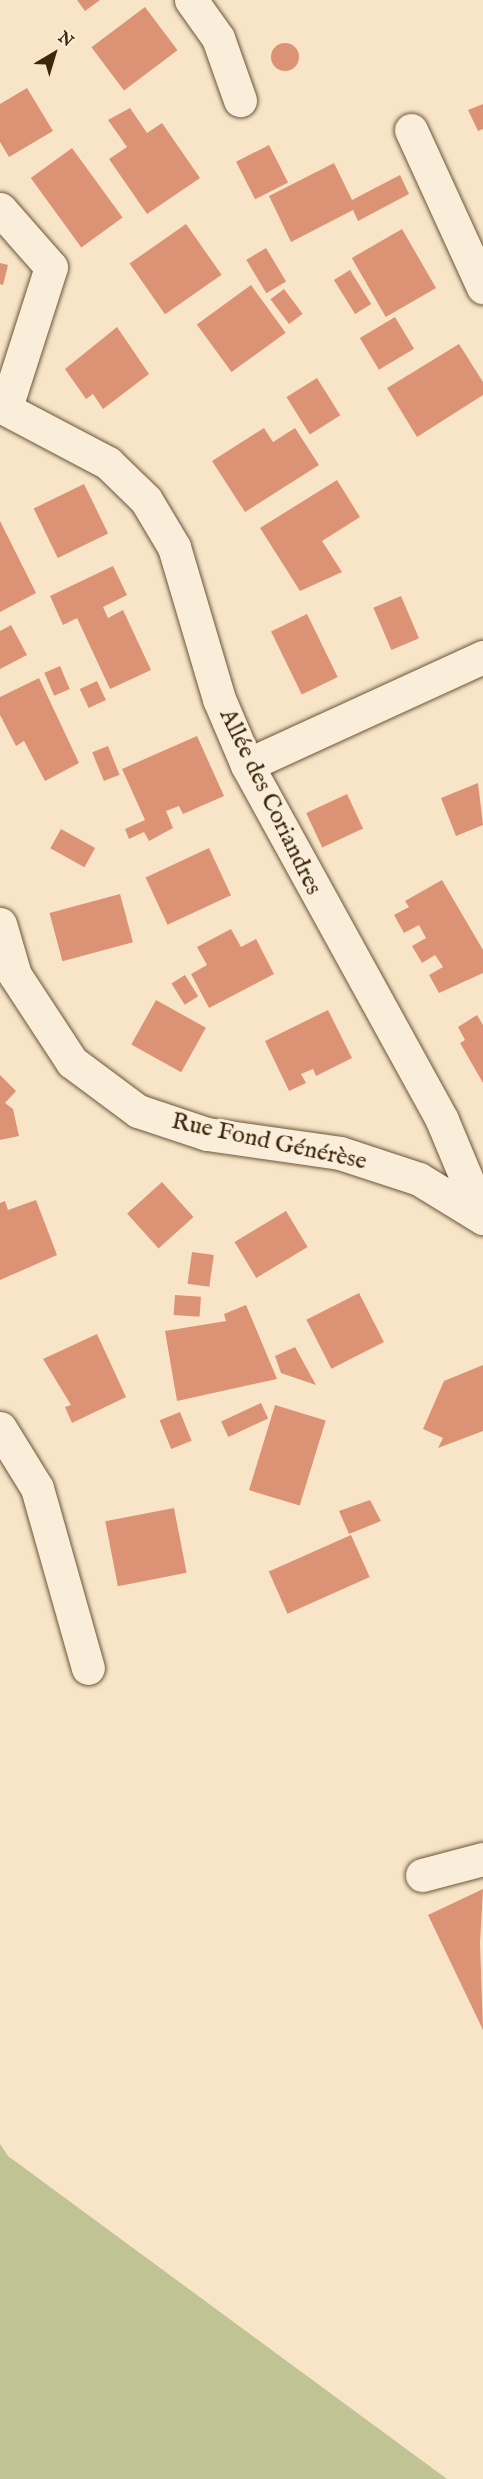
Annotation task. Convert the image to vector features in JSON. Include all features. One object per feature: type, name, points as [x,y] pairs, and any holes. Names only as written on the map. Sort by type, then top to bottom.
[{"type":"street","points":[[190,0],[218,38],[240,100]]},
{"type":"street","points":[[411,130],[483,287]]},
{"type":"street","points":[[0,209],[51,267],[3,406]]},
{"type":"street","name":"Allée des Coriandres","points":[[3,406],[108,463],[146,500],[174,547],[219,699],[247,765],[442,1120],[483,1218]]},
{"type":"street","points":[[247,765],[483,657]]},
{"type":"street","name":"Rue Fond Générèse","points":[[0,924],[15,975],[72,1062],[138,1111],[207,1134],[340,1153],[419,1179],[483,1218]]},
{"type":"street","points":[[0,1428],[37,1488],[88,1668]]},
{"type":"street","points":[[422,1875],[483,1859]]},
{"type":"green space","points":[[0,2144],[8,2156],[447,2479],[0,2479]]},
{"type":"building","points":[[77,0],[100,0],[85,11]]},
{"type":"building","points":[[145,7],[177,50],[124,90],[91,47]]},
{"type":"building","points":[[285,43],[295,47],[299,57],[295,67],[285,71],[275,67],[271,57],[275,47]]},
{"type":"building","points":[[27,88],[53,131],[9,157],[0,142],[0,104]]},
{"type":"building","points":[[483,104],[483,129],[478,131],[468,110]]},
{"type":"building","points":[[130,108],[147,133],[162,123],[200,178],[147,214],[109,159],[127,147],[108,120]]},
{"type":"building","points":[[269,145],[288,182],[255,199],[236,162]]},
{"type":"building","points":[[72,148],[123,218],[81,248],[31,178]]},
{"type":"building","points":[[334,163],[352,200],[400,175],[409,194],[358,221],[353,210],[291,242],[269,196]]},
{"type":"building","points":[[186,224],[222,275],[165,314],[129,264]]},
{"type":"building","points":[[402,229],[436,288],[386,317],[352,258]]},
{"type":"building","points":[[266,248],[286,281],[266,293],[246,260]]},
{"type":"building","points":[[0,263],[8,265],[3,285],[0,284]]},
{"type":"building","points":[[350,270],[371,304],[355,314],[334,280]]},
{"type":"building","points":[[251,285],[286,333],[231,372],[197,324]]},
{"type":"building","points":[[284,289],[303,314],[289,324],[270,299]]},
{"type":"building","points":[[395,317],[414,349],[379,370],[360,338]]},
{"type":"building","points":[[117,327],[149,374],[103,409],[93,394],[86,399],[65,369]]},
{"type":"building","points":[[459,344],[483,382],[483,395],[417,437],[387,388]]},
{"type":"building","points":[[317,378],[340,415],[310,434],[286,397]]},
{"type":"building","points":[[264,428],[273,442],[295,428],[319,465],[245,512],[212,461]]},
{"type":"building","points":[[337,480],[360,517],[322,541],[342,572],[300,591],[260,528]]},
{"type":"building","points":[[84,484],[108,533],[58,558],[34,509]]},
{"type":"building","points":[[0,521],[36,593],[0,612]]},
{"type":"building","points":[[113,566],[127,595],[103,607],[108,618],[123,610],[151,670],[110,689],[77,618],[63,625],[50,596]]},
{"type":"building","points":[[401,596],[419,638],[391,650],[373,608]]},
{"type":"building","points":[[307,614],[338,677],[302,694],[271,632]]},
{"type":"building","points":[[11,625],[27,655],[0,669],[0,631]]},
{"type":"building","points":[[60,666],[70,689],[54,696],[44,673]]},
{"type":"building","points":[[39,678],[79,763],[45,781],[24,741],[16,746],[0,715],[0,697]]},
{"type":"building","points":[[97,681],[106,700],[89,708],[80,689]]},
{"type":"building","points":[[197,736],[224,796],[183,814],[179,806],[166,811],[173,828],[149,841],[144,832],[129,839],[125,829],[145,820],[122,769]]},
{"type":"building","points":[[108,746],[120,775],[104,781],[92,752]]},
{"type":"building","points":[[478,783],[483,825],[456,836],[441,798]]},
{"type":"building","points":[[347,794],[363,828],[322,847],[306,813]]},
{"type":"building","points":[[61,829],[95,848],[84,867],[50,848]]},
{"type":"building","points":[[209,848],[231,895],[168,925],[146,878]]},
{"type":"building","points":[[442,880],[483,950],[483,973],[439,993],[429,975],[443,967],[435,955],[422,963],[412,946],[426,938],[419,925],[404,933],[394,915],[409,907],[405,901]]},
{"type":"building","points":[[120,894],[133,942],[62,961],[49,913]]},
{"type":"building","points":[[231,929],[241,947],[256,939],[274,974],[209,1008],[191,974],[207,965],[197,947]]},
{"type":"building","points":[[185,975],[198,996],[185,1005],[171,983]]},
{"type":"building","points":[[156,1000],[206,1028],[181,1072],[131,1045]]},
{"type":"building","points":[[328,1010],[352,1058],[316,1076],[313,1069],[301,1074],[306,1083],[289,1091],[265,1041]]},
{"type":"building","points":[[477,1015],[483,1025],[483,1083],[460,1043],[465,1040],[458,1027]]},
{"type":"building","points":[[0,1075],[16,1091],[5,1103],[13,1109],[19,1136],[0,1140]]},
{"type":"building","points":[[162,1182],[193,1217],[159,1248],[127,1213]]},
{"type":"building","points":[[36,1200],[57,1255],[0,1280],[0,1203],[5,1201],[8,1210]]},
{"type":"building","points":[[286,1211],[308,1247],[256,1278],[235,1242]]},
{"type":"building","points":[[192,1252],[214,1255],[209,1287],[188,1284]]},
{"type":"building","points":[[359,1293],[384,1342],[331,1369],[306,1320]]},
{"type":"building","points":[[175,1295],[201,1297],[200,1317],[174,1315]]},
{"type":"building","points":[[246,1305],[277,1379],[177,1401],[165,1331],[226,1321],[224,1314]]},
{"type":"building","points":[[97,1334],[126,1397],[72,1423],[65,1407],[71,1405],[43,1359]]},
{"type":"building","points":[[295,1347],[316,1385],[281,1373],[275,1356]]},
{"type":"building","points":[[483,1365],[483,1431],[438,1448],[443,1438],[423,1429],[444,1381]]},
{"type":"building","points":[[261,1403],[268,1418],[228,1437],[221,1422]]},
{"type":"building","points":[[275,1405],[326,1420],[300,1506],[249,1490]]},
{"type":"building","points":[[180,1412],[192,1441],[171,1449],[160,1420]]},
{"type":"building","points":[[370,1500],[381,1521],[349,1534],[339,1511]]},
{"type":"building","points":[[174,1508],[187,1573],[118,1586],[105,1521]]},
{"type":"building","points":[[351,1535],[370,1577],[287,1614],[269,1572]]},
{"type":"building","points":[[483,1889],[480,1943],[483,2030],[428,1915]]}]
